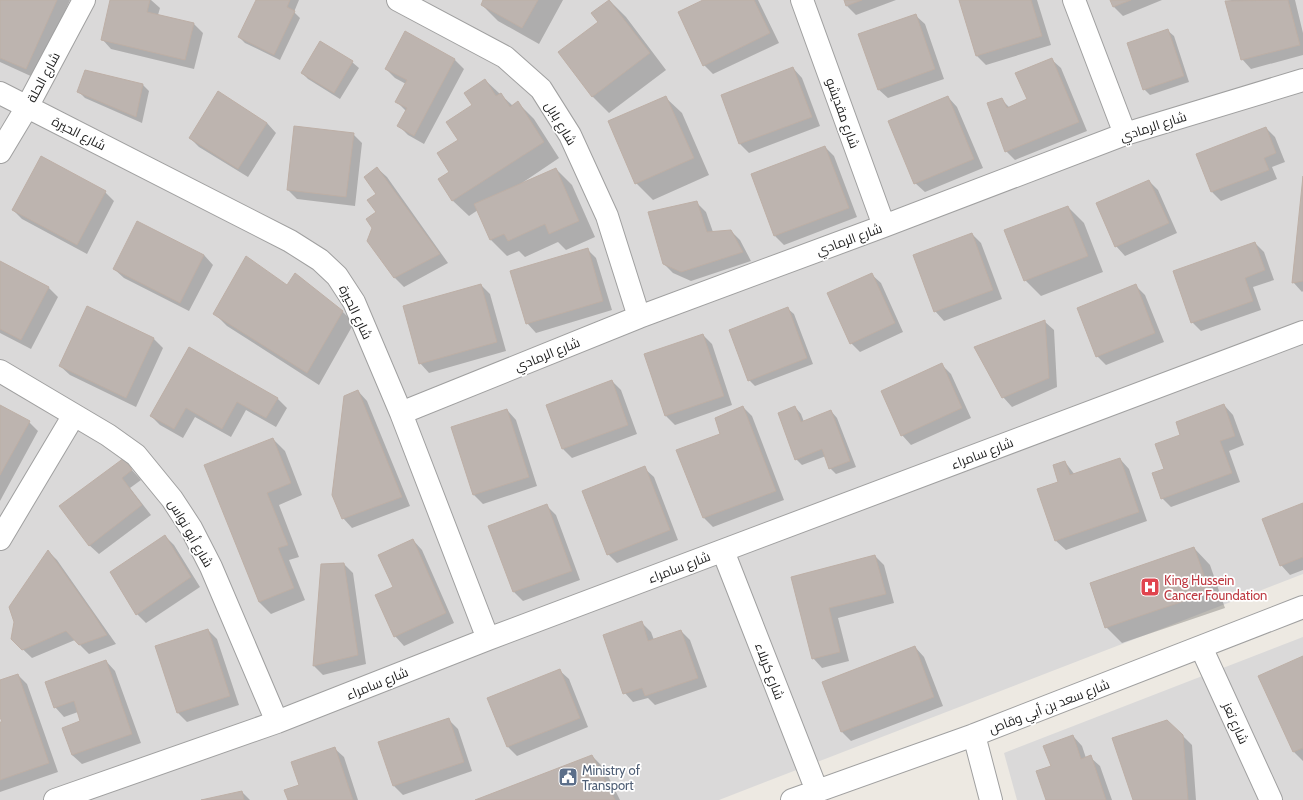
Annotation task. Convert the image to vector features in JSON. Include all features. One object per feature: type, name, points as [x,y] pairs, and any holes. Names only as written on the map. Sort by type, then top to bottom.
[{"type":"street","name":"شارع الحلة","points":[[0,152],[27,107],[84,0]]},
{"type":"street","name":"شارع بابل","points":[[398,0],[505,57],[541,89],[570,135],[607,216],[639,317]]},
{"type":"street","name":"شارع مقديشو","points":[[802,0],[884,226]]},
{"type":"street","points":[[1074,0],[1125,134]]},
{"type":"street","name":"شارع الرمادي","points":[[401,413],[639,317],[1125,134],[1303,80]]},
{"type":"street","name":"شارع الحيرة","points":[[0,93],[290,241],[320,260],[337,276],[354,302],[401,413],[488,639]]},
{"type":"street","name":"شارع سامراء","points":[[54,800],[277,722],[488,639],[1303,332]]},
{"type":"street","name":"شارع أبو نواس","points":[[0,371],[74,415],[136,455],[172,499],[191,528],[211,567],[277,722]]},
{"type":"street","points":[[0,539],[74,415]]},
{"type":"street","name":"شارع كربلاء","points":[[723,551],[817,791]]},
{"type":"street","name":"شارع سعد بن أبي وقاص","points":[[792,800],[974,735],[1303,608]]},
{"type":"street","name":"شارع تعز","points":[[1201,647],[1271,800]]},
{"type":"street","points":[[974,735],[991,800]]},
{"type":"shaded area","points":[[0,0],[1303,0],[1303,574],[719,800],[0,800]]},
{"type":"shaded area","points":[[1303,637],[1303,800],[1017,800],[1004,753]]},
{"type":"building","points":[[0,0],[57,0],[26,69],[0,58]]},
{"type":"building","points":[[110,0],[150,0],[147,12],[194,23],[185,60],[101,40]]},
{"type":"building","points":[[256,0],[290,0],[287,7],[295,11],[274,55],[238,37]]},
{"type":"building","points":[[483,0],[538,0],[522,28],[481,5]]},
{"type":"building","points":[[609,0],[650,53],[592,97],[558,52],[598,22],[591,13]]},
{"type":"building","points":[[703,0],[754,0],[770,33],[703,66],[678,12]]},
{"type":"building","points":[[844,0],[862,0],[846,6]]},
{"type":"building","points":[[959,0],[1031,0],[1042,36],[976,56]]},
{"type":"building","points":[[1110,0],[1131,0],[1113,7]]},
{"type":"building","points":[[1288,0],[1300,45],[1241,60],[1225,1]]},
{"type":"building","points":[[916,14],[935,69],[878,90],[858,34]]},
{"type":"building","points":[[1168,29],[1184,76],[1143,90],[1127,43]]},
{"type":"building","points":[[405,31],[455,59],[414,136],[397,126],[407,108],[395,102],[407,80],[385,69]]},
{"type":"building","points":[[320,41],[353,61],[334,93],[301,73]]},
{"type":"building","points":[[1052,58],[1079,122],[1005,152],[987,103],[1002,98],[1007,108],[1027,99],[1015,73]]},
{"type":"building","points":[[793,67],[812,117],[739,144],[721,95]]},
{"type":"building","points":[[85,70],[143,84],[136,117],[77,92]]},
{"type":"building","points":[[485,79],[496,96],[501,93],[510,107],[518,101],[544,142],[452,201],[438,179],[449,172],[437,153],[458,140],[446,122],[472,105],[464,93]]},
{"type":"building","points":[[218,91],[267,123],[238,169],[189,138]]},
{"type":"building","points":[[666,96],[694,158],[635,184],[608,121]]},
{"type":"building","points":[[948,96],[974,159],[914,184],[888,121]]},
{"type":"building","points":[[294,126],[354,133],[346,197],[287,190]]},
{"type":"building","points":[[1266,127],[1276,153],[1264,158],[1269,170],[1211,192],[1196,154]]},
{"type":"building","points":[[825,146],[849,208],[774,236],[751,174]]},
{"type":"building","points":[[41,156],[106,191],[77,245],[12,210]]},
{"type":"building","points":[[377,167],[440,254],[394,278],[367,241],[372,228],[366,219],[376,212],[367,200],[376,194],[364,177]]},
{"type":"building","points":[[556,168],[579,221],[549,234],[545,224],[508,241],[504,234],[490,240],[474,204]]},
{"type":"building","points":[[1303,176],[1303,281],[1292,283]]},
{"type":"building","points":[[1149,180],[1169,223],[1115,247],[1096,203]]},
{"type":"building","points":[[697,201],[707,232],[731,230],[743,252],[681,272],[663,264],[648,212]]},
{"type":"building","points":[[1068,206],[1088,256],[1024,281],[1004,230]]},
{"type":"building","points":[[137,221],[204,255],[180,303],[113,269]]},
{"type":"building","points":[[972,233],[993,290],[934,312],[913,255]]},
{"type":"building","points":[[1255,242],[1265,270],[1245,278],[1253,301],[1191,323],[1173,271]]},
{"type":"building","points":[[588,248],[603,301],[526,324],[510,271]]},
{"type":"building","points":[[246,256],[287,285],[295,273],[343,311],[307,373],[213,314]]},
{"type":"building","points":[[0,261],[49,287],[21,340],[0,329]]},
{"type":"building","points":[[872,273],[895,323],[850,344],[827,293]]},
{"type":"building","points":[[481,284],[497,342],[419,364],[403,306]]},
{"type":"building","points":[[1136,284],[1155,333],[1096,357],[1077,308]]},
{"type":"building","points":[[87,306],[154,338],[126,398],[59,366]]},
{"type":"building","points":[[788,307],[807,358],[748,381],[729,330]]},
{"type":"building","points":[[1045,320],[1049,378],[1002,398],[974,347]]},
{"type":"building","points":[[703,334],[724,396],[665,416],[644,354]]},
{"type":"building","points":[[189,347],[278,398],[266,418],[237,402],[222,429],[186,408],[174,429],[150,416]]},
{"type":"building","points":[[942,363],[962,408],[901,436],[881,391]]},
{"type":"building","points":[[612,380],[628,425],[562,449],[546,405]]},
{"type":"building","points":[[358,390],[402,497],[342,519],[332,495],[344,396]]},
{"type":"building","points":[[1224,404],[1235,436],[1220,441],[1232,473],[1161,499],[1152,473],[1164,469],[1155,444],[1180,435],[1176,422]]},
{"type":"building","points":[[0,405],[30,421],[0,475]]},
{"type":"building","points":[[743,406],[776,491],[703,518],[676,450],[720,434],[715,418]]},
{"type":"building","points":[[795,406],[801,422],[831,410],[850,461],[829,469],[822,449],[795,460],[778,413]]},
{"type":"building","points":[[507,409],[529,477],[473,495],[451,427]]},
{"type":"building","points":[[273,438],[291,483],[267,493],[288,545],[278,548],[294,588],[259,602],[204,465]]},
{"type":"building","points":[[124,458],[132,470],[122,478],[142,505],[89,546],[59,506]]},
{"type":"building","points":[[1120,458],[1139,512],[1055,541],[1037,489],[1058,482],[1053,465],[1065,461],[1070,475]]},
{"type":"building","points":[[645,466],[670,530],[607,555],[582,491]]},
{"type":"building","points":[[1303,503],[1303,557],[1280,566],[1262,519]]},
{"type":"building","points":[[547,504],[572,571],[513,592],[488,526]]},
{"type":"building","points":[[165,535],[191,577],[136,615],[110,572]]},
{"type":"building","points":[[413,539],[446,613],[394,637],[375,595],[393,587],[378,555]]},
{"type":"building","name":"King Hussein Cancer Foundation","points":[[1194,547],[1210,592],[1105,628],[1090,583]]},
{"type":"building","points":[[48,550],[107,635],[79,645],[66,631],[22,650],[11,639],[14,622],[9,607]]},
{"type":"building","points":[[875,555],[886,594],[829,608],[840,652],[812,659],[791,577]]},
{"type":"building","points":[[344,563],[358,655],[313,666],[321,564]]},
{"type":"building","points":[[642,621],[648,641],[681,630],[698,678],[645,696],[642,688],[623,694],[603,635]]},
{"type":"building","points":[[208,629],[230,696],[177,713],[155,646]]},
{"type":"building","points":[[915,646],[934,697],[841,732],[822,682]]},
{"type":"building","points":[[1303,656],[1303,748],[1293,752],[1258,676]]},
{"type":"building","points":[[106,660],[132,734],[72,755],[62,728],[80,721],[74,701],[54,708],[45,682]]},
{"type":"building","points":[[560,669],[580,718],[507,747],[487,698]]},
{"type":"building","points":[[18,674],[49,763],[0,780],[0,722],[2,722],[0,717],[0,680]]},
{"type":"building","points":[[449,718],[464,762],[393,786],[378,742]]},
{"type":"building","points":[[1167,720],[1183,735],[1188,800],[1133,800],[1112,738]]},
{"type":"building","points":[[1073,735],[1081,759],[1091,755],[1106,800],[1046,800],[1036,771],[1051,766],[1043,746]]},
{"type":"building","points":[[335,747],[353,800],[288,800],[284,790],[299,785],[291,762]]},
{"type":"building","name":"Ministry of Transport","points":[[592,755],[615,800],[475,800]]},
{"type":"building","points":[[242,791],[244,800],[201,800]]},
{"type":"place","name":"King Hussein Cancer Foundation","points":[[1150,587]]},
{"type":"place","name":"Ministry of Transport","points":[[568,777]]}]
